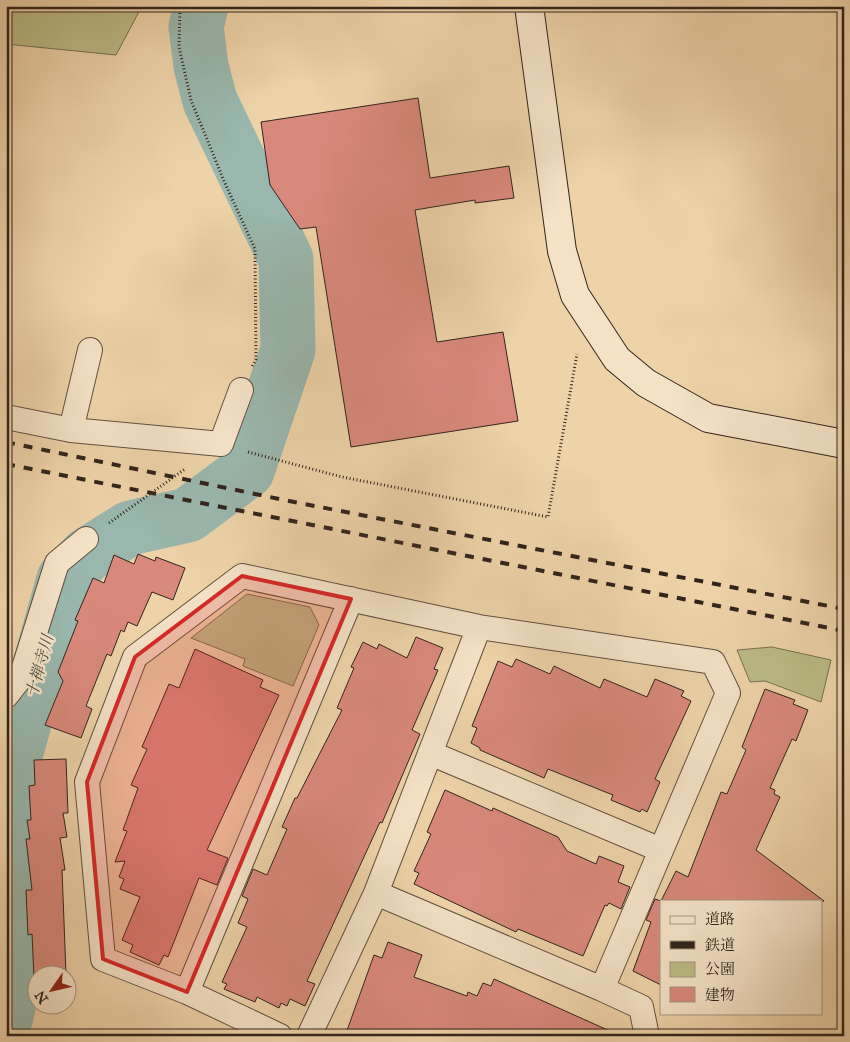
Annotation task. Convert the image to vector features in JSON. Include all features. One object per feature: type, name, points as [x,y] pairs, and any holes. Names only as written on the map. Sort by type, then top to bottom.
[{"type":"street","points":[[530,6],[562,251],[575,295],[617,359],[646,383],[708,418],[844,444]]},
{"type":"street","points":[[71,430],[90,350]]},
{"type":"street","points":[[6,417],[71,430],[220,444],[241,390]]},
{"type":"street","points":[[6,696],[21,677],[57,563],[86,539]]},
{"type":"street","points":[[280,1036],[187,992],[103,958],[87,782],[135,656],[242,576],[479,627],[713,662],[728,693],[602,989]]},
{"type":"street","points":[[187,992],[352,600]]},
{"type":"street","points":[[309,1036],[376,894],[479,627]]},
{"type":"street","points":[[430,753],[661,850]]},
{"type":"street","points":[[376,894],[642,1007],[647,1036]]},
{"type":"path","points":[[180,6],[179,46],[191,100],[224,182],[255,249],[256,359],[241,390]]},
{"type":"path","points":[[86,539],[220,444],[342,477],[548,517],[585,309]]},
{"type":"highlighted area","points":[[242,576],[351,599],[187,992],[103,959],[87,782],[135,657]]},
{"type":"green space","points":[[6,6],[142,6],[116,55],[6,44]]},
{"type":"green space","points":[[247,594],[310,607],[319,625],[293,686],[243,666],[245,659],[191,638]]},
{"type":"green space","points":[[772,647],[831,660],[821,702],[765,681],[750,682],[737,650]]},
{"type":"building","points":[[418,98],[430,178],[509,166],[514,198],[475,203],[475,200],[415,210],[437,342],[503,332],[518,421],[351,447],[316,227],[300,229],[270,185],[261,122]]},
{"type":"building","points":[[138,554],[155,561],[156,557],[185,568],[173,600],[152,592],[137,626],[128,622],[124,632],[121,630],[111,656],[107,654],[86,706],[92,709],[81,738],[45,725],[63,681],[58,672],[78,621],[75,620],[93,578],[104,583],[114,555],[134,564]]},
{"type":"building","points":[[416,637],[443,648],[434,669],[438,670],[412,730],[420,734],[382,823],[380,822],[307,981],[315,984],[305,1006],[290,999],[287,1006],[281,1003],[279,1008],[257,997],[255,1002],[224,989],[227,984],[222,982],[247,927],[238,923],[248,899],[242,896],[253,869],[267,875],[287,829],[282,827],[295,798],[297,798],[342,710],[337,708],[354,668],[351,667],[363,642],[377,649],[379,644],[407,658]]},
{"type":"building","points":[[195,649],[263,680],[260,687],[279,695],[207,850],[228,858],[217,885],[199,878],[168,957],[164,955],[159,965],[130,952],[133,945],[122,940],[140,897],[120,889],[124,879],[119,877],[125,861],[115,862],[127,831],[123,830],[138,788],[131,785],[147,749],[142,747],[169,684],[179,688]]},
{"type":"building","points":[[516,659],[550,674],[554,666],[600,688],[604,679],[647,697],[655,679],[684,691],[681,696],[691,701],[655,779],[660,782],[647,812],[642,809],[640,812],[611,800],[613,795],[548,769],[544,778],[480,750],[480,748],[471,743],[477,728],[472,726],[498,661],[512,667]]},
{"type":"building","points":[[765,689],[795,700],[793,704],[808,710],[796,741],[792,739],[770,788],[775,790],[774,794],[780,797],[756,850],[824,901],[662,900],[676,871],[688,877],[721,792],[727,794],[746,750],[742,747]]},
{"type":"building","points":[[66,759],[68,813],[63,813],[67,837],[60,838],[65,870],[62,870],[66,964],[33,964],[32,934],[28,935],[26,890],[32,890],[26,839],[30,839],[27,820],[31,820],[29,786],[35,785],[34,760]]},
{"type":"building","points":[[445,790],[492,811],[493,808],[558,837],[567,851],[596,864],[599,856],[624,866],[618,882],[630,887],[621,909],[609,903],[607,906],[605,905],[583,956],[518,929],[516,932],[414,884],[419,873],[414,871],[431,834],[427,832]]},
{"type":"building","points":[[655,899],[660,901],[660,984],[633,971],[651,922],[646,920]]},
{"type":"building","points":[[388,942],[422,955],[414,977],[467,996],[468,992],[477,996],[483,983],[491,986],[494,979],[621,1036],[345,1036],[374,955],[382,958]]},
{"type":"waterway","name":"十禅寺川","points":[[6,1017],[13,983],[14,952],[8,915],[9,794],[16,752],[64,579],[87,555],[130,528],[188,515],[247,471],[288,350],[286,259],[210,101],[201,66],[196,27],[201,6]]},
{"type":"railway","points":[[6,442],[284,500],[844,609]]},
{"type":"railway","points":[[6,464],[844,631]]}]
